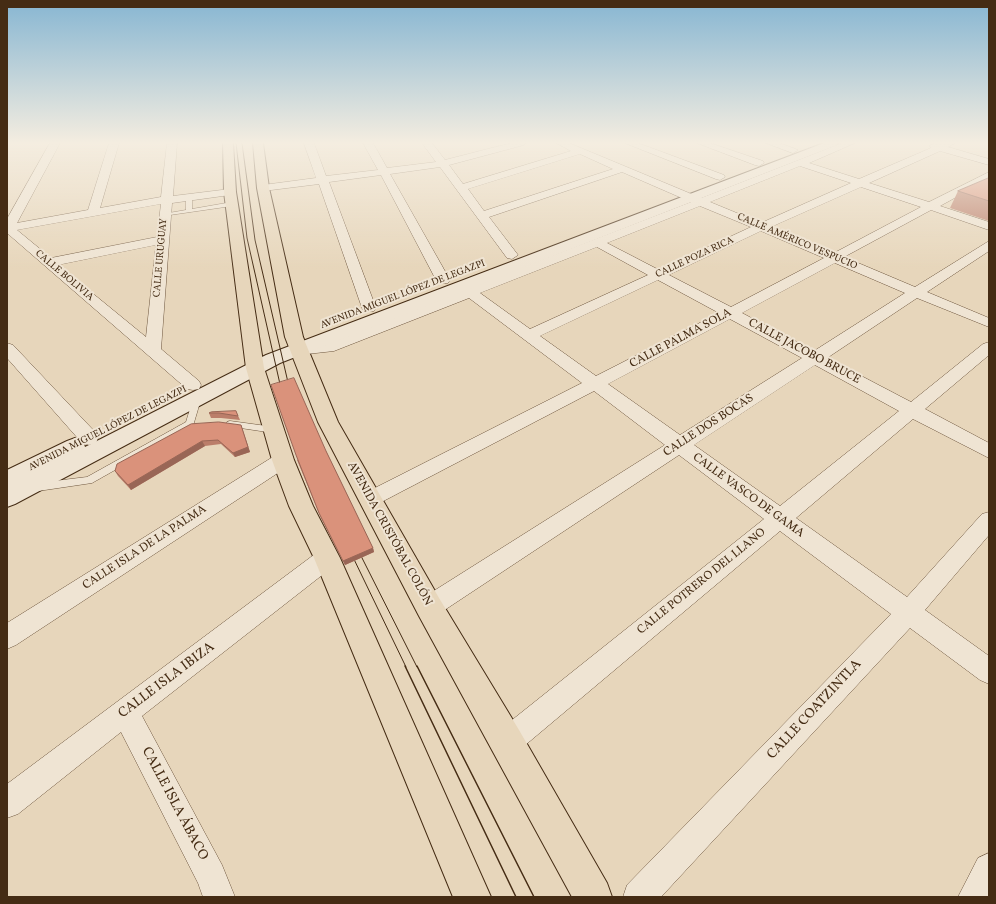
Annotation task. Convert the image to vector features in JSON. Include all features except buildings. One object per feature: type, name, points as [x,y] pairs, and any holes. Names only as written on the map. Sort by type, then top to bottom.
[{"type":"main road","points":[[230,185],[254,361],[283,460],[301,506],[327,558],[472,897]]},
{"type":"main road","name":"AVENIDA MIGUEL LÓPEZ DE LEGAZPI","points":[[13,489],[254,361],[296,343],[369,308],[512,255],[690,197],[708,185]]},
{"type":"main road","name":"AVENIDA MIGUEL LÓPEZ DE LEGAZPI","points":[[296,343],[721,185]]},
{"type":"main road","name":"AVENIDA CRISTÓBAL COLÓN","points":[[263,188],[296,343],[328,422],[428,607],[507,742],[593,897]]},
{"type":"main road","name":"AVENIDA MIGUEL LÓPEZ DE LEGAZPI","points":[[13,489],[89,438],[195,392]]},
{"type":"street","points":[[8,228],[31,185]]},
{"type":"street","points":[[93,213],[101,185]]},
{"type":"street","name":"CALLE URUGUAY","points":[[153,349],[168,185]]},
{"type":"street","points":[[263,188],[284,185]]},
{"type":"street","points":[[324,185],[369,308]]},
{"type":"street","points":[[391,185],[443,280]]},
{"type":"street","points":[[458,185],[512,255]]},
{"type":"street","points":[[460,188],[469,185]]},
{"type":"street","points":[[482,215],[573,185]]},
{"type":"street","name":"CALLE AMÉRICO VESPUCIO","points":[[661,185],[989,323]]},
{"type":"street","name":"AVENIDA MIGUEL LÓPEZ DE LEGAZPI","points":[[296,343],[328,348],[597,242],[690,197],[728,185]]},
{"type":"street","name":"CALLE POZA RICA","points":[[528,335],[855,185]]},
{"type":"street","points":[[867,185],[989,226]]},
{"type":"street","name":"CALLE PALMA SOLA","points":[[370,500],[731,313],[970,185]]},
{"type":"street","points":[[8,228],[166,200],[189,197],[231,198]]},
{"type":"street","name":"CALLE BOLIVIA","points":[[8,228],[47,263],[153,349],[195,392]]},
{"type":"street","points":[[47,263],[163,240]]},
{"type":"street","name":"CALLE JACOBO BRUCE","points":[[597,242],[989,451]]},
{"type":"street","name":"CALLE DOS BOCAS","points":[[428,607],[989,245]]},
{"type":"street","name":"CALLE VASCO DE GAMA","points":[[470,292],[989,671]]},
{"type":"street","name":"CALLE POTRERO DEL LLANO","points":[[507,742],[989,347]]},
{"type":"street","points":[[7,348],[89,438]]},
{"type":"street","name":"CALLE ISLA DE LA PALMA","points":[[7,637],[283,460]]},
{"type":"street","name":"CALLE COATZINTLA","points":[[639,897],[908,612],[989,520]]},
{"type":"street","name":"CALLE ISLA IBIZA","points":[[7,803],[327,558]]},
{"type":"street","name":"CALLE ISLA ÁBACO","points":[[126,713],[211,876],[219,897]]},
{"type":"street","points":[[974,897],[989,869]]},
{"type":"lane","points":[[189,197],[189,211]]},
{"type":"lane","points":[[165,215],[189,211],[231,198]]},
{"type":"lane","points":[[13,489],[89,480],[194,424],[195,392]]},
{"type":"lane","points":[[221,422],[274,430]]},
{"type":"tram line","points":[[241,185],[247,238],[282,393]]},
{"type":"tram line","points":[[248,185],[255,240],[290,391]]},
{"type":"tram line","points":[[357,548],[417,667]]},
{"type":"tram line","points":[[350,551],[406,667]]},
{"type":"tram line","points":[[405,666],[516,897]]},
{"type":"tram line","points":[[417,666],[534,897]]}]
